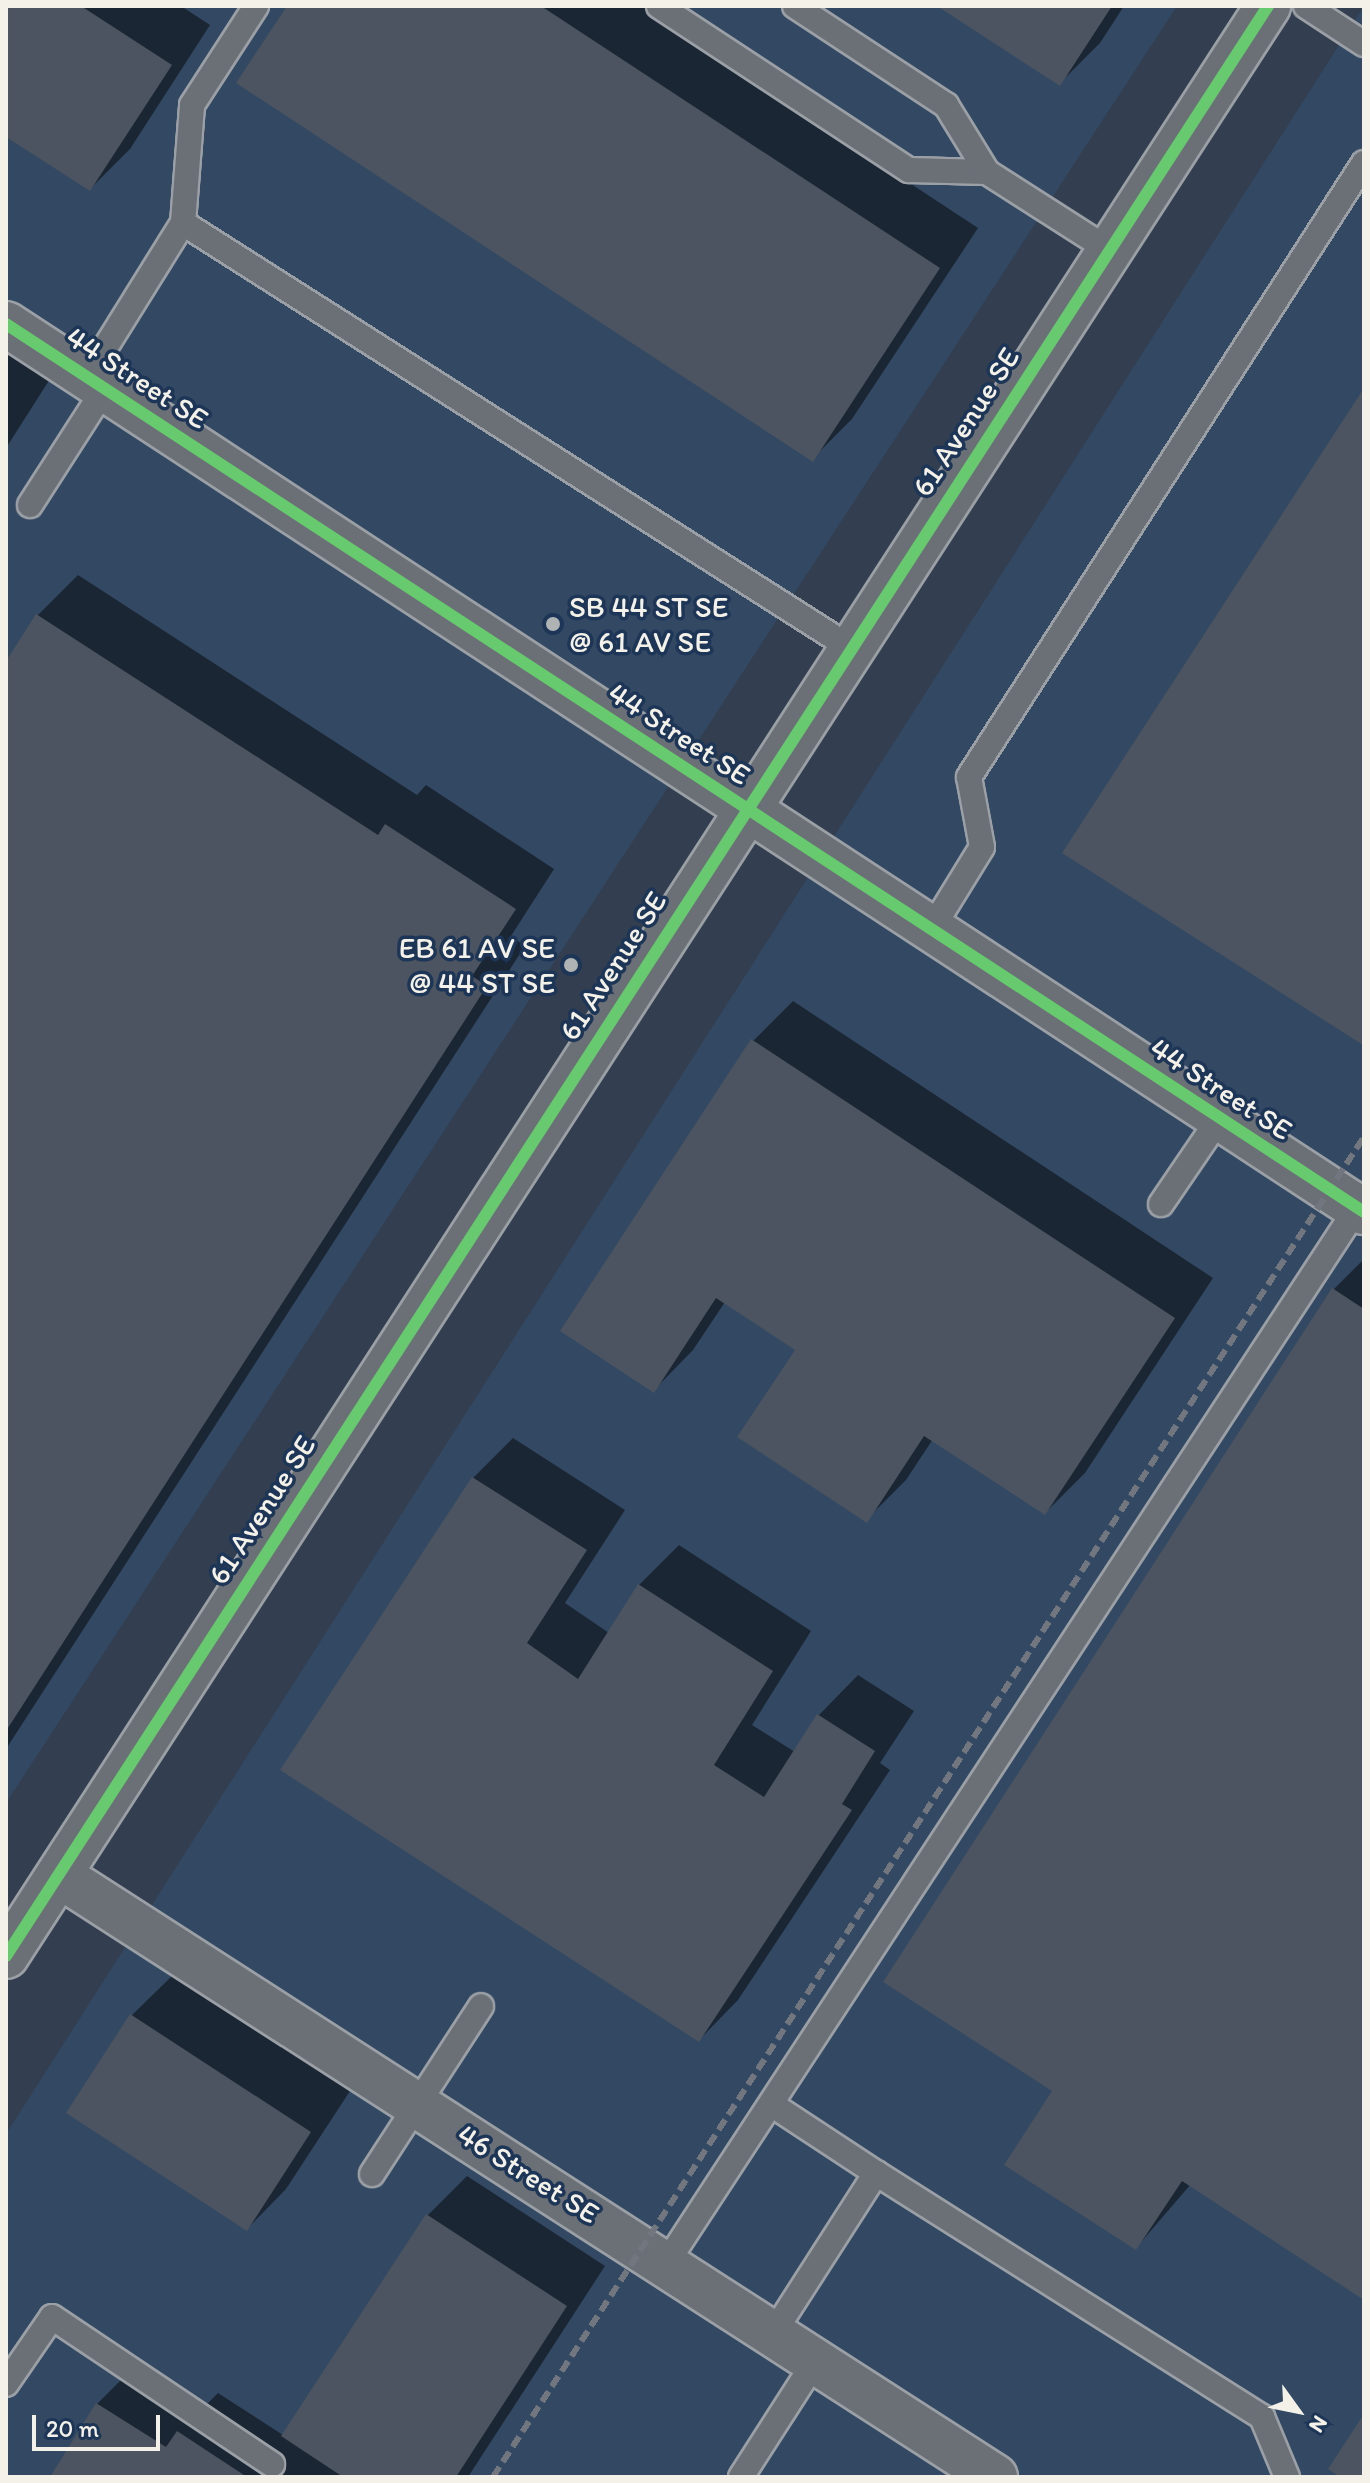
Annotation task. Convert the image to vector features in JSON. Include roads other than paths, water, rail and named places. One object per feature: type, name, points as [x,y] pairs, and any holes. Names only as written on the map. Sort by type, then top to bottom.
[{"type":"street","name":"61 Avenue SE","points":[[6,1956],[745,808],[1268,6]]},
{"type":"street","name":"44 Street SE","points":[[6,324],[1361,1210]]},
{"type":"street","name":"46 Street SE","points":[[59,1875],[667,2262],[995,2477]]},
{"type":"lane","points":[[30,505],[183,223],[192,105],[256,6]]},
{"type":"lane","points":[[659,6],[909,170],[987,172]]},
{"type":"lane","points":[[795,6],[946,105],[987,172],[1109,250]]},
{"type":"lane","points":[[1306,6],[1364,44]]},
{"type":"lane","points":[[931,930],[982,847],[969,777],[1364,163]]},
{"type":"lane","points":[[183,223],[851,648]]},
{"type":"lane","points":[[1161,1204],[1219,1119]]},
{"type":"lane","points":[[667,2262],[1361,1210]]},
{"type":"lane","points":[[372,2174],[481,2006]]},
{"type":"lane","points":[[771,2104],[1262,2417],[1287,2477]]},
{"type":"lane","points":[[774,2332],[876,2173]]},
{"type":"lane","points":[[6,2384],[52,2317],[272,2464]]},
{"type":"lane","points":[[741,2477],[816,2360]]},
{"type":"railway","points":[[493,2477],[1364,1137]]},
{"type":"place","name":"SB 44 ST SE @ 61 AV SE","points":[[553,624]]},
{"type":"place","name":"EB 61 AV SE @ 44 ST SE","points":[[571,965]]}]
